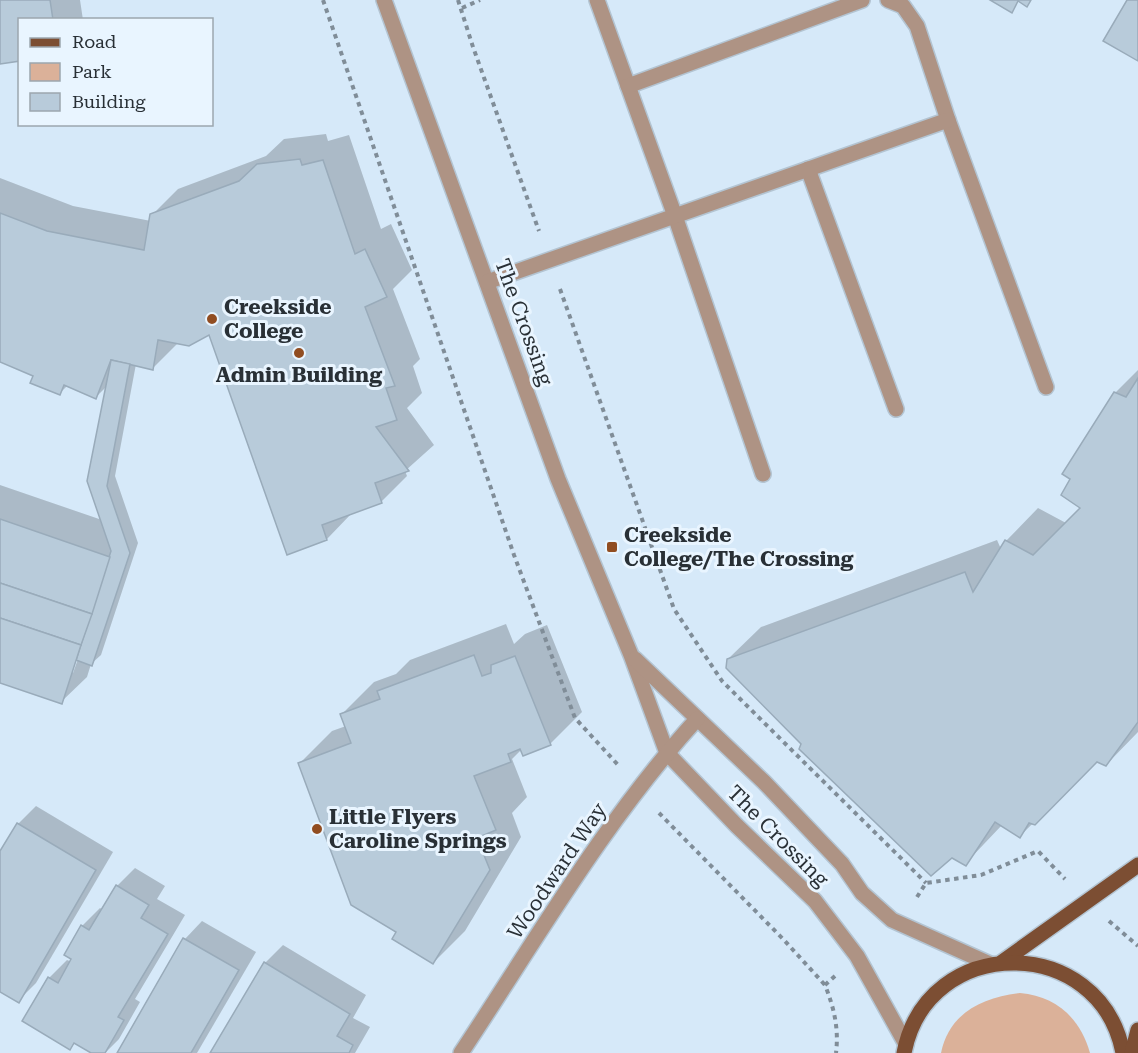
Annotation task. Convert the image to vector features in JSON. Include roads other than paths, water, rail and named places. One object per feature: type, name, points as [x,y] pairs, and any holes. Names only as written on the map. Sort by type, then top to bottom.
[{"type":"main road","points":[[905,1048],[918,1016],[937,992],[961,975],[996,963],[1138,865]]},
{"type":"main road","points":[[996,963],[1039,964],[1073,979],[1101,1003],[1120,1035],[1123,1053]]},
{"type":"main road","points":[[1132,1053],[1138,1030]]},
{"type":"street","name":"The Crossing","points":[[384,0],[558,479],[631,655],[667,753],[814,901],[857,956],[905,1048]]},
{"type":"street","points":[[597,0],[675,216],[763,474]]},
{"type":"street","points":[[628,86],[862,0]]},
{"type":"street","points":[[888,0],[903,6],[917,26],[948,120],[1046,387]]},
{"type":"street","points":[[487,282],[948,120]]},
{"type":"street","points":[[808,169],[896,409]]},
{"type":"street","name":"The Crossing","points":[[631,655],[764,782],[842,864],[862,893],[892,920],[996,963]]},
{"type":"street","name":"Woodward Way","points":[[461,1053],[602,838],[667,753],[697,719]]},
{"type":"place","name":"Creekside College","points":[[212,319]]},
{"type":"place","name":"Admin Building","points":[[299,353]]},
{"type":"place","name":"Creekside College/The Crossing","points":[[612,547]]},
{"type":"place","name":"Little Flyers Caroline Springs","points":[[317,829]]}]
